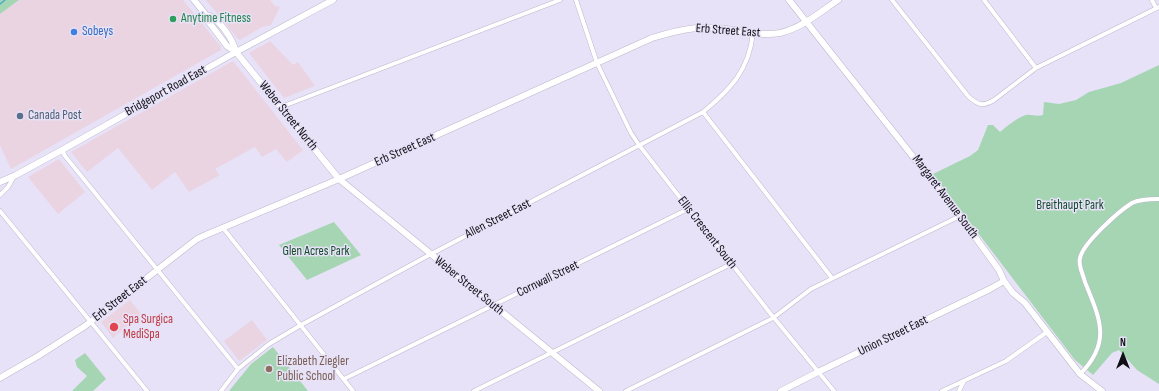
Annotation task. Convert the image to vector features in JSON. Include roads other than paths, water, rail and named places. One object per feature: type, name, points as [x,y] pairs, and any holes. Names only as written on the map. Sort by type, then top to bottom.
[{"type":"main road","name":"Weber Street North","points":[[194,0],[227,46],[236,52],[339,180]]},
{"type":"main road","name":"Bridgeport Road East","points":[[0,182],[62,150],[236,52],[333,0]]},
{"type":"main road","name":"Margaret Avenue South","points":[[789,0],[960,216],[999,270],[1004,281],[1013,293],[1025,303],[1080,374],[1102,391]]},
{"type":"main road","name":"Erb Street East","points":[[0,378],[67,339],[198,239],[339,180],[652,38],[690,28],[718,28],[753,33],[780,33],[791,30],[806,22],[838,0]]},
{"type":"main road","name":"Weber Street South","points":[[339,180],[599,391]]},
{"type":"main road","name":"Union Street East","points":[[782,391],[1004,281]]},
{"type":"street","points":[[281,107],[560,0]]},
{"type":"street","name":"Ellis Crescent South","points":[[576,0],[597,63],[631,133],[639,146],[773,318],[834,391]]},
{"type":"street","points":[[892,0],[968,96],[977,104],[988,104],[1036,68],[1158,8],[1152,0]]},
{"type":"street","points":[[984,0],[1036,68]]},
{"type":"street","name":"Allen Street East","points":[[221,391],[238,369],[268,344],[431,254],[703,112],[728,91],[740,75],[748,57],[753,33]]},
{"type":"street","points":[[703,112],[832,278]]},
{"type":"street","points":[[62,150],[238,369]]},
{"type":"street","points":[[0,195],[8,187],[16,175]]},
{"type":"street","points":[[1080,374],[1095,356],[1100,343],[1100,334],[1099,322],[1094,302],[1080,268],[1080,258],[1085,247],[1094,236],[1133,203],[1150,199],[1159,199]]},
{"type":"street","name":"Cornwall Street","points":[[344,379],[688,209]]},
{"type":"street","points":[[0,211],[146,391]]},
{"type":"street","points":[[626,391],[773,318],[811,289],[960,216]]},
{"type":"street","points":[[223,228],[354,391]]},
{"type":"street","points":[[474,391],[731,264]]},
{"type":"street","points":[[942,391],[1006,361],[1047,332]]},
{"type":"street","points":[[959,391],[964,381]]},
{"type":"waterway","points":[[0,4],[5,0]]},
{"type":"place","name":"Anytime Fitness","points":[[173,19]]},
{"type":"place","name":"Sobeys","points":[[74,32]]},
{"type":"place","name":"Canada Post","points":[[20,116]]},
{"type":"place","name":"Spa Surgica MediSpa","points":[[114,327]]},
{"type":"place","name":"Elizabeth Ziegler Public School","points":[[269,369]]},
{"type":"park label","name":"Breithaupt Park","points":[[1070,206]]},
{"type":"park label","name":"Glen Acres Park","points":[[316,252]]}]
